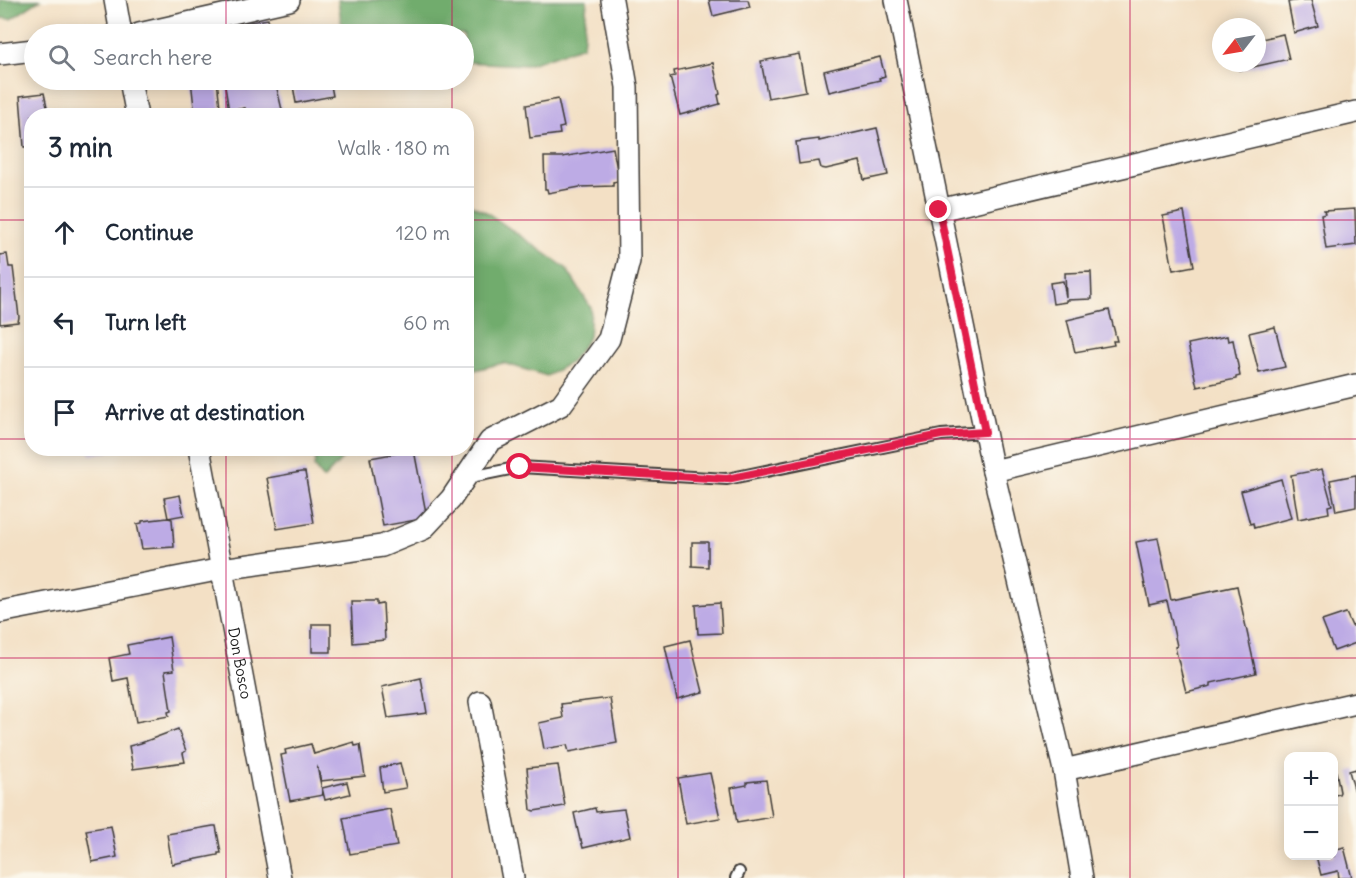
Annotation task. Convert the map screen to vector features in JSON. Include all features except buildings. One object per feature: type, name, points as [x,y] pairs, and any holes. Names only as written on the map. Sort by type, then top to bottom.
[{"type":"street","points":[[115,0],[120,24]]},
{"type":"street","points":[[183,24],[289,0]]},
{"type":"street","points":[[0,612],[222,569],[382,546],[423,529],[451,498],[490,441],[561,405],[609,339],[628,261],[627,87],[612,0]]},
{"type":"street","points":[[896,0],[993,471],[1064,770],[1082,878]]},
{"type":"street","points":[[0,54],[24,51]]},
{"type":"street","points":[[132,90],[135,108]]},
{"type":"street","points":[[939,210],[1356,112]]},
{"type":"street","points":[[993,471],[1356,385]]},
{"type":"street","name":"Don Bosco","points":[[201,456],[280,878]]},
{"type":"street","points":[[480,702],[513,878]]},
{"type":"street","points":[[1064,770],[1356,703]]},
{"type":"lane","points":[[465,478],[520,467],[727,479],[941,435],[985,432]]},
{"type":"green space","points":[[0,0],[40,0],[11,19],[0,18]]},
{"type":"green space","points":[[338,0],[587,0],[583,46],[527,65],[474,62],[474,24],[342,24]]},
{"type":"green space","points":[[474,206],[486,212],[566,268],[591,308],[589,337],[571,362],[547,376],[503,363],[474,370]]},
{"type":"green space","points":[[316,456],[345,456],[323,479],[314,467]]},
{"type":"route","points":[[520,467],[727,479],[941,435],[985,432],[939,210]]}]
